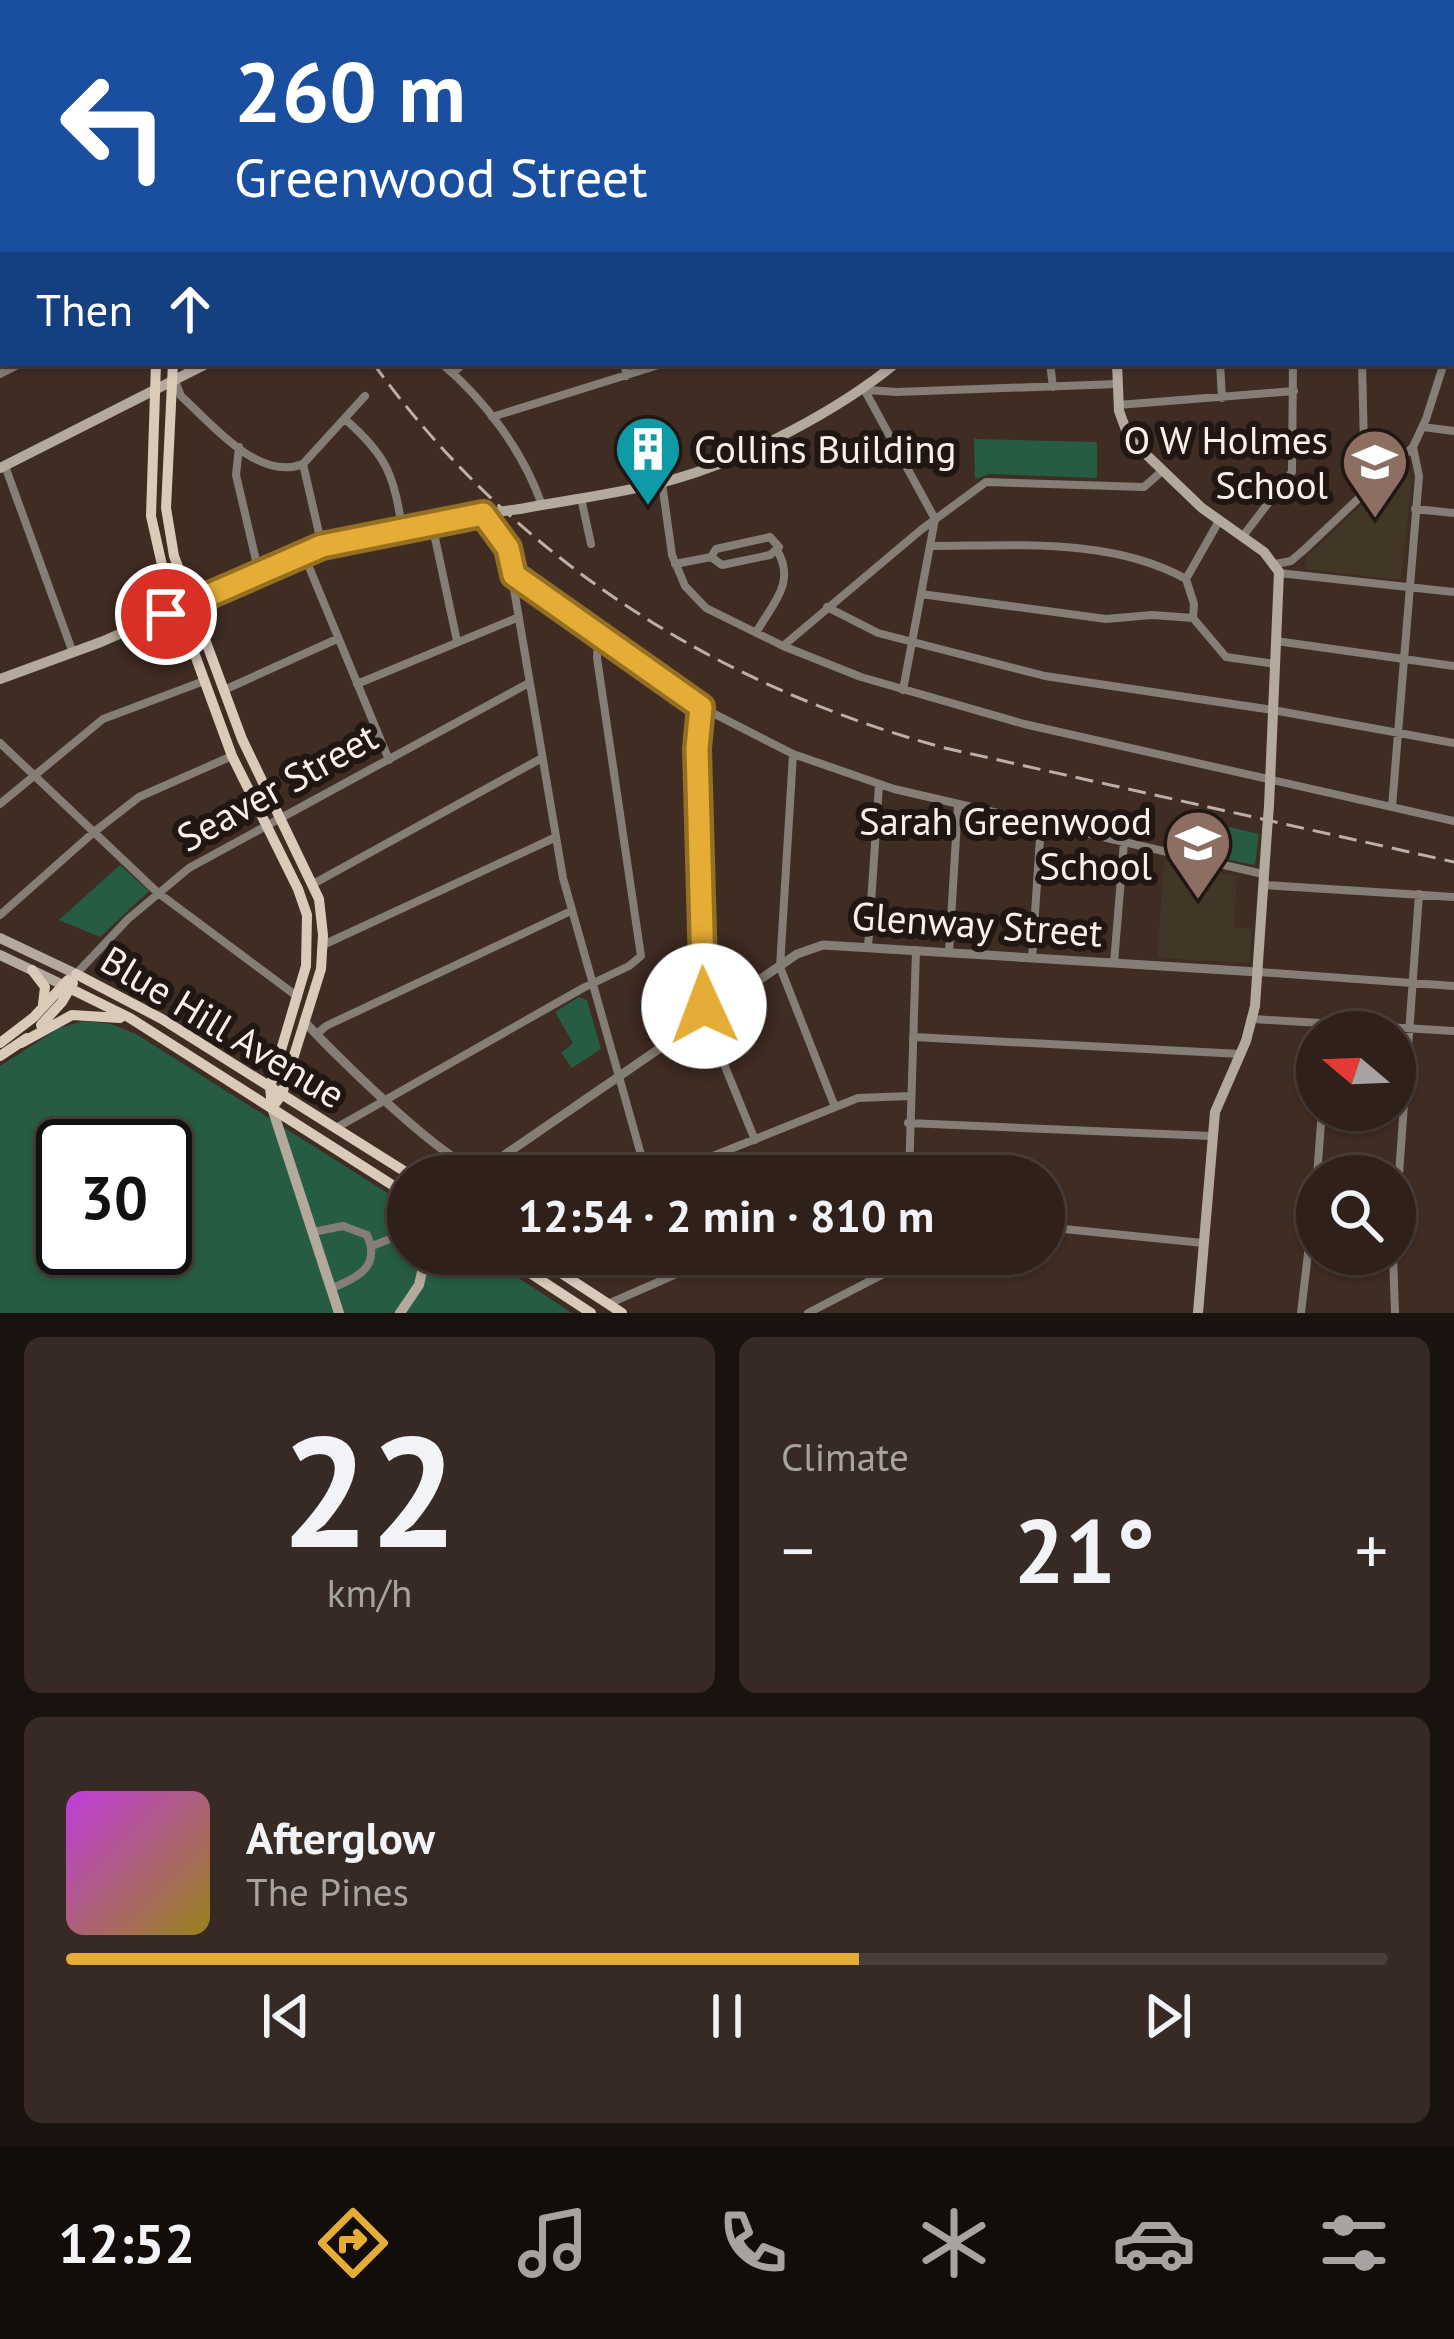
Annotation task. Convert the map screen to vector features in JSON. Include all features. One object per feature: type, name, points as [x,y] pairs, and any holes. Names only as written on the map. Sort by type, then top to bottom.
[{"type":"main road","points":[[156,366],[151,516],[176,610],[232,756],[307,915],[309,951],[272,1108],[339,1313]]},
{"type":"main road","points":[[173,366],[166,508],[174,556],[256,770],[319,899],[320,976],[276,1090]]},
{"type":"main road","points":[[2,467],[202,366]]},
{"type":"main road","points":[[0,679],[73,653],[322,546],[662,483],[719,463],[828,412],[892,366]]},
{"type":"main road","points":[[1117,366],[1118,405],[1129,438],[1161,472],[1277,569],[1258,972],[1253,1019],[1222,1088],[1211,1136],[1198,1313]]},
{"type":"main road","name":"Blue Hill Avenue","points":[[0,938],[132,1002],[387,1160]]},
{"type":"main road","name":"Blue Hill Avenue","points":[[0,955],[145,1028],[387,1182]]},
{"type":"main road","points":[[32,970],[45,987],[40,1012]]},
{"type":"main road","name":"Seaver Street","points":[[0,1043],[40,1012],[76,974]]},
{"type":"main road","name":"Seaver Street","points":[[0,1056],[55,1011],[67,986]]},
{"type":"main road","points":[[22,1042],[79,1014],[112,1016],[145,1028]]},
{"type":"main road","points":[[400,1313],[421,1275]]},
{"type":"main road","points":[[533,1275],[591,1313]]},
{"type":"main road","points":[[564,1275],[622,1313]]},
{"type":"street","points":[[445,366],[492,417],[521,458],[542,505]]},
{"type":"street","points":[[453,373],[461,366]]},
{"type":"street","points":[[626,366],[626,376]]},
{"type":"street","points":[[492,417],[656,366]]},
{"type":"street","points":[[1050,366],[1053,387]]},
{"type":"street","points":[[1220,366],[1222,398]]},
{"type":"street","points":[[1242,537],[1292,472],[1293,366]]},
{"type":"street","points":[[1362,366],[1365,490]]},
{"type":"street","points":[[1277,569],[1305,549],[1413,447],[1443,366]]},
{"type":"street","points":[[175,381],[181,396],[239,447],[284,469],[303,464],[365,396]]},
{"type":"street","points":[[864,389],[897,392],[1117,384]]},
{"type":"street","points":[[864,389],[934,519],[903,690]]},
{"type":"street","points":[[1118,405],[1294,391]]},
{"type":"street","points":[[346,420],[381,453],[402,529]]},
{"type":"street","points":[[1424,427],[1454,431]]},
{"type":"street","points":[[239,447],[236,475],[259,574]]},
{"type":"street","points":[[1392,807],[1419,476],[1413,447]]},
{"type":"street","points":[[303,464],[322,546]]},
{"type":"street","points":[[2,467],[73,653]]},
{"type":"street","points":[[784,646],[934,519],[986,482],[1144,487],[1161,472]]},
{"type":"street","points":[[662,483],[675,563],[685,586],[706,608],[784,646],[903,690],[1041,728],[1454,820]]},
{"type":"street","points":[[581,498],[591,544]]},
{"type":"street","points":[[1415,509],[1454,513]]},
{"type":"street","points":[[483,514],[508,548],[554,838],[640,1155]]},
{"type":"street","points":[[1219,520],[1186,580],[1193,618],[1226,657],[1275,664]]},
{"type":"street","points":[[432,524],[457,641]]},
{"type":"street","points":[[711,557],[716,549],[770,538],[777,542],[784,563],[784,589],[756,633]]},
{"type":"street","points":[[930,545],[1086,550],[1144,562],[1186,580]]},
{"type":"street","points":[[675,563],[711,557],[722,565],[777,550]]},
{"type":"street","points":[[304,555],[389,760]]},
{"type":"street","points":[[1277,569],[1454,592]]},
{"type":"street","points":[[514,575],[701,707],[793,754],[879,785],[1264,879],[1454,897]]},
{"type":"street","points":[[921,594],[1106,619],[1193,618]]},
{"type":"street","points":[[827,607],[853,624],[912,643],[1078,683],[1273,710],[1454,743]]},
{"type":"street","points":[[357,685],[519,617]]},
{"type":"street","points":[[336,1128],[637,961],[641,948],[597,658],[598,636]]},
{"type":"street","points":[[224,690],[338,639]]},
{"type":"street","points":[[1276,641],[1454,666]]},
{"type":"street","points":[[0,804],[103,719],[204,681]]},
{"type":"street","name":"Seaver Street","points":[[76,974],[158,892],[189,868],[529,683]]},
{"type":"street","points":[[701,707],[697,748],[702,996],[755,1139]]},
{"type":"street","points":[[0,743],[158,892],[298,998]]},
{"type":"street","points":[[793,754],[780,967],[835,1107]]},
{"type":"street","points":[[0,915],[139,797],[232,756]]},
{"type":"street","points":[[313,884],[542,758]]},
{"type":"street","points":[[868,947],[879,785]]},
{"type":"street","points":[[949,952],[958,805]]},
{"type":"street","points":[[1032,958],[1041,823]]},
{"type":"street","points":[[323,945],[554,838]]},
{"type":"street","points":[[1114,963],[1124,842]]},
{"type":"street","points":[[1411,1011],[1419,894]]},
{"type":"street","points":[[319,1036],[326,1026],[571,911]]},
{"type":"street","name":"Glenway Street","points":[[502,1155],[797,954],[823,945],[1258,972]]},
{"type":"street","points":[[909,1155],[916,950]]},
{"type":"street","points":[[1258,972],[1454,986]]},
{"type":"street","points":[[1253,1019],[1296,1024]]},
{"type":"street","points":[[304,1021],[450,1155]]},
{"type":"street","points":[[1416,1028],[1454,1031]]},
{"type":"street","points":[[913,1037],[1241,1054]]},
{"type":"street","points":[[716,1155],[865,1096],[909,1096]]},
{"type":"street","points":[[908,1123],[1211,1136]]},
{"type":"street","points":[[437,1146],[443,1155]]},
{"type":"street","points":[[313,1232],[350,1226],[367,1235],[372,1246],[366,1270],[332,1288]]},
{"type":"street","points":[[1065,1229],[1203,1243]]},
{"type":"street","points":[[372,1246],[387,1240]]},
{"type":"street","points":[[608,1304],[674,1275]]},
{"type":"street","points":[[808,1313],[881,1275]]},
{"type":"street","points":[[1301,1313],[1305,1275]]},
{"type":"street","points":[[1394,1275],[1395,1313]]},
{"type":"shaded area","name":"O W Holmes School","points":[[1401,468],[1410,472],[1412,481],[1401,580],[1305,569],[1306,557]]},
{"type":"shaded area","name":"Sarah Greenwood School","points":[[1164,860],[1237,876],[1234,927],[1252,929],[1249,963],[1157,958]]},
{"type":"green space","points":[[974,439],[1097,442],[1097,478],[989,474],[975,479]]},
{"type":"green space","points":[[1208,822],[1259,834],[1255,865],[1200,854]]},
{"type":"green space","points":[[120,865],[149,891],[100,937],[59,920]]},
{"type":"green space","points":[[579,997],[587,1000],[601,1049],[572,1068],[561,1053],[573,1043],[555,1012]]},
{"type":"green space","points":[[84,1021],[111,1024],[136,1034],[387,1193],[387,1275],[514,1275],[572,1313],[0,1313],[0,1066],[59,1028]]},
{"type":"railway","points":[[375,366],[428,433],[555,554],[625,605],[778,689],[860,722],[945,748],[1454,862]]},
{"type":"place","name":"Collins Building","points":[[648,508]]},
{"type":"place","name":"O W Holmes School","points":[[1375,521]]},
{"type":"place","name":"Sarah Greenwood School","points":[[1198,902]]},
{"type":"route","points":[[166,614],[322,546],[483,514],[508,548],[514,575],[701,707],[697,748],[704,1006]]}]
